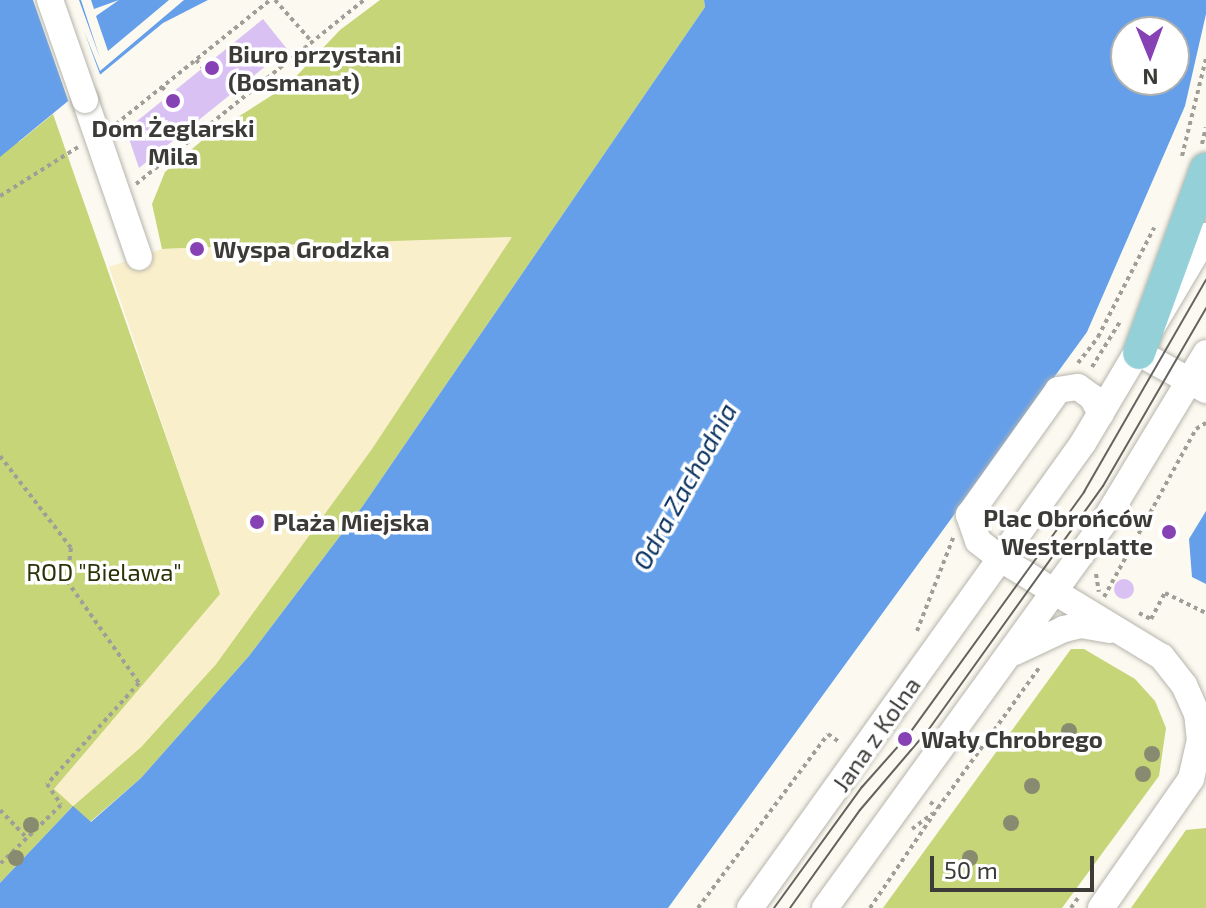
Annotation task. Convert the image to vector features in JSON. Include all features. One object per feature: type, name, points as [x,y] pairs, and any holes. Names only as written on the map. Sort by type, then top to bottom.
[{"type":"main road","points":[[1125,346],[1193,164]]},
{"type":"street","points":[[50,0],[139,257]]},
{"type":"street","name":"Jana z Kolna","points":[[750,908],[1001,559],[1101,414],[1125,346],[1206,236]]},
{"type":"street","points":[[1125,346],[1198,386]]},
{"type":"street","points":[[825,908],[1007,658],[1198,386],[1206,353]]},
{"type":"street","points":[[1090,902],[1183,794],[1200,741],[1197,714],[1178,675],[1162,657],[1001,559],[978,541],[969,515],[1068,389],[1092,397],[1101,414]]},
{"type":"street","points":[[1007,658],[1042,637],[1081,625],[1132,638]]},
{"type":"path","points":[[0,196],[66,152],[98,138],[272,0],[312,42]]},
{"type":"path","points":[[119,198],[364,0]]},
{"type":"path","points":[[1193,164],[1206,58]]},
{"type":"path","points":[[196,60],[203,68]]},
{"type":"path","points":[[162,87],[169,95]]},
{"type":"path","points":[[227,97],[234,105]]},
{"type":"path","points":[[1068,389],[1160,216]]},
{"type":"path","points":[[1068,389],[1125,346]]},
{"type":"path","points":[[1093,606],[1108,592],[1196,429],[1206,423]]},
{"type":"path","points":[[0,456],[71,548],[67,581],[139,683],[47,784],[61,805],[0,864]]},
{"type":"path","points":[[913,641],[953,537],[969,515]]},
{"type":"path","points":[[1154,615],[1165,593],[1206,613]]},
{"type":"path","points":[[698,908],[828,734],[841,743]]},
{"type":"path","points":[[870,908],[938,808]]},
{"type":"path","points":[[0,810],[27,838]]},
{"type":"path","points":[[1071,908],[1090,902]]},
{"type":"green space","name":"ROD \"Bielawa\"","points":[[380,0],[704,0],[705,7],[362,507],[249,656],[141,778],[90,822],[72,807],[0,883],[0,137],[19,142],[53,114],[221,594],[55,788],[73,806],[141,747],[216,664],[371,449],[511,238],[162,249],[152,204],[165,172],[205,138],[288,85],[340,30]]},
{"type":"green space","points":[[1071,649],[1084,649],[1135,679],[1155,701],[1166,728],[1159,776],[1062,908],[883,908]]},
{"type":"green space","points":[[1206,828],[1206,908],[1131,908],[1186,830]]},
{"type":"sand","name":"Plaża Miejska","points":[[512,237],[372,449],[216,664],[141,747],[73,806],[54,789],[220,594],[109,267],[162,249]]},
{"type":"water","points":[[0,0],[208,0],[163,23],[0,157]]},
{"type":"water","name":"Odra Zachodnia","points":[[704,0],[1206,0],[1206,14],[1190,84],[1190,16],[1110,16],[1110,96],[1187,96],[1087,332],[668,908],[0,908],[0,883],[73,806],[91,822],[141,778],[249,656],[362,507],[705,7]]},
{"type":"water","points":[[1206,511],[1206,584],[1192,577],[1189,539]]},
{"type":"pier","points":[[33,0],[79,0],[100,58],[81,0],[91,0],[94,9],[119,0],[96,16],[108,51],[169,0],[184,0],[100,71],[84,31],[101,77],[69,103]]},
{"type":"building","points":[[263,19],[287,49],[139,168],[126,130]]},
{"type":"building","points":[[1124,579],[1131,582],[1134,589],[1131,596],[1124,599],[1117,596],[1114,589],[1117,582]]},
{"type":"tram line","points":[[774,908],[862,787],[909,734],[1084,492],[1206,280]]},
{"type":"tram line","points":[[790,908],[860,810],[929,729],[1103,486],[1206,308]]},
{"type":"place","name":"Biuro przystani (Bosmanat)","points":[[212,68]]},
{"type":"place","name":"Dom Żeglarski Mila","points":[[173,101]]},
{"type":"place","name":"Wyspa Grodzka","points":[[197,249]]},
{"type":"place","name":"Plaża Miejska","points":[[257,522]]},
{"type":"place","name":"Plac Obrońców Westerplatte","points":[[1169,532]]},
{"type":"place","name":"Wały Chrobrego","points":[[905,739]]}]
